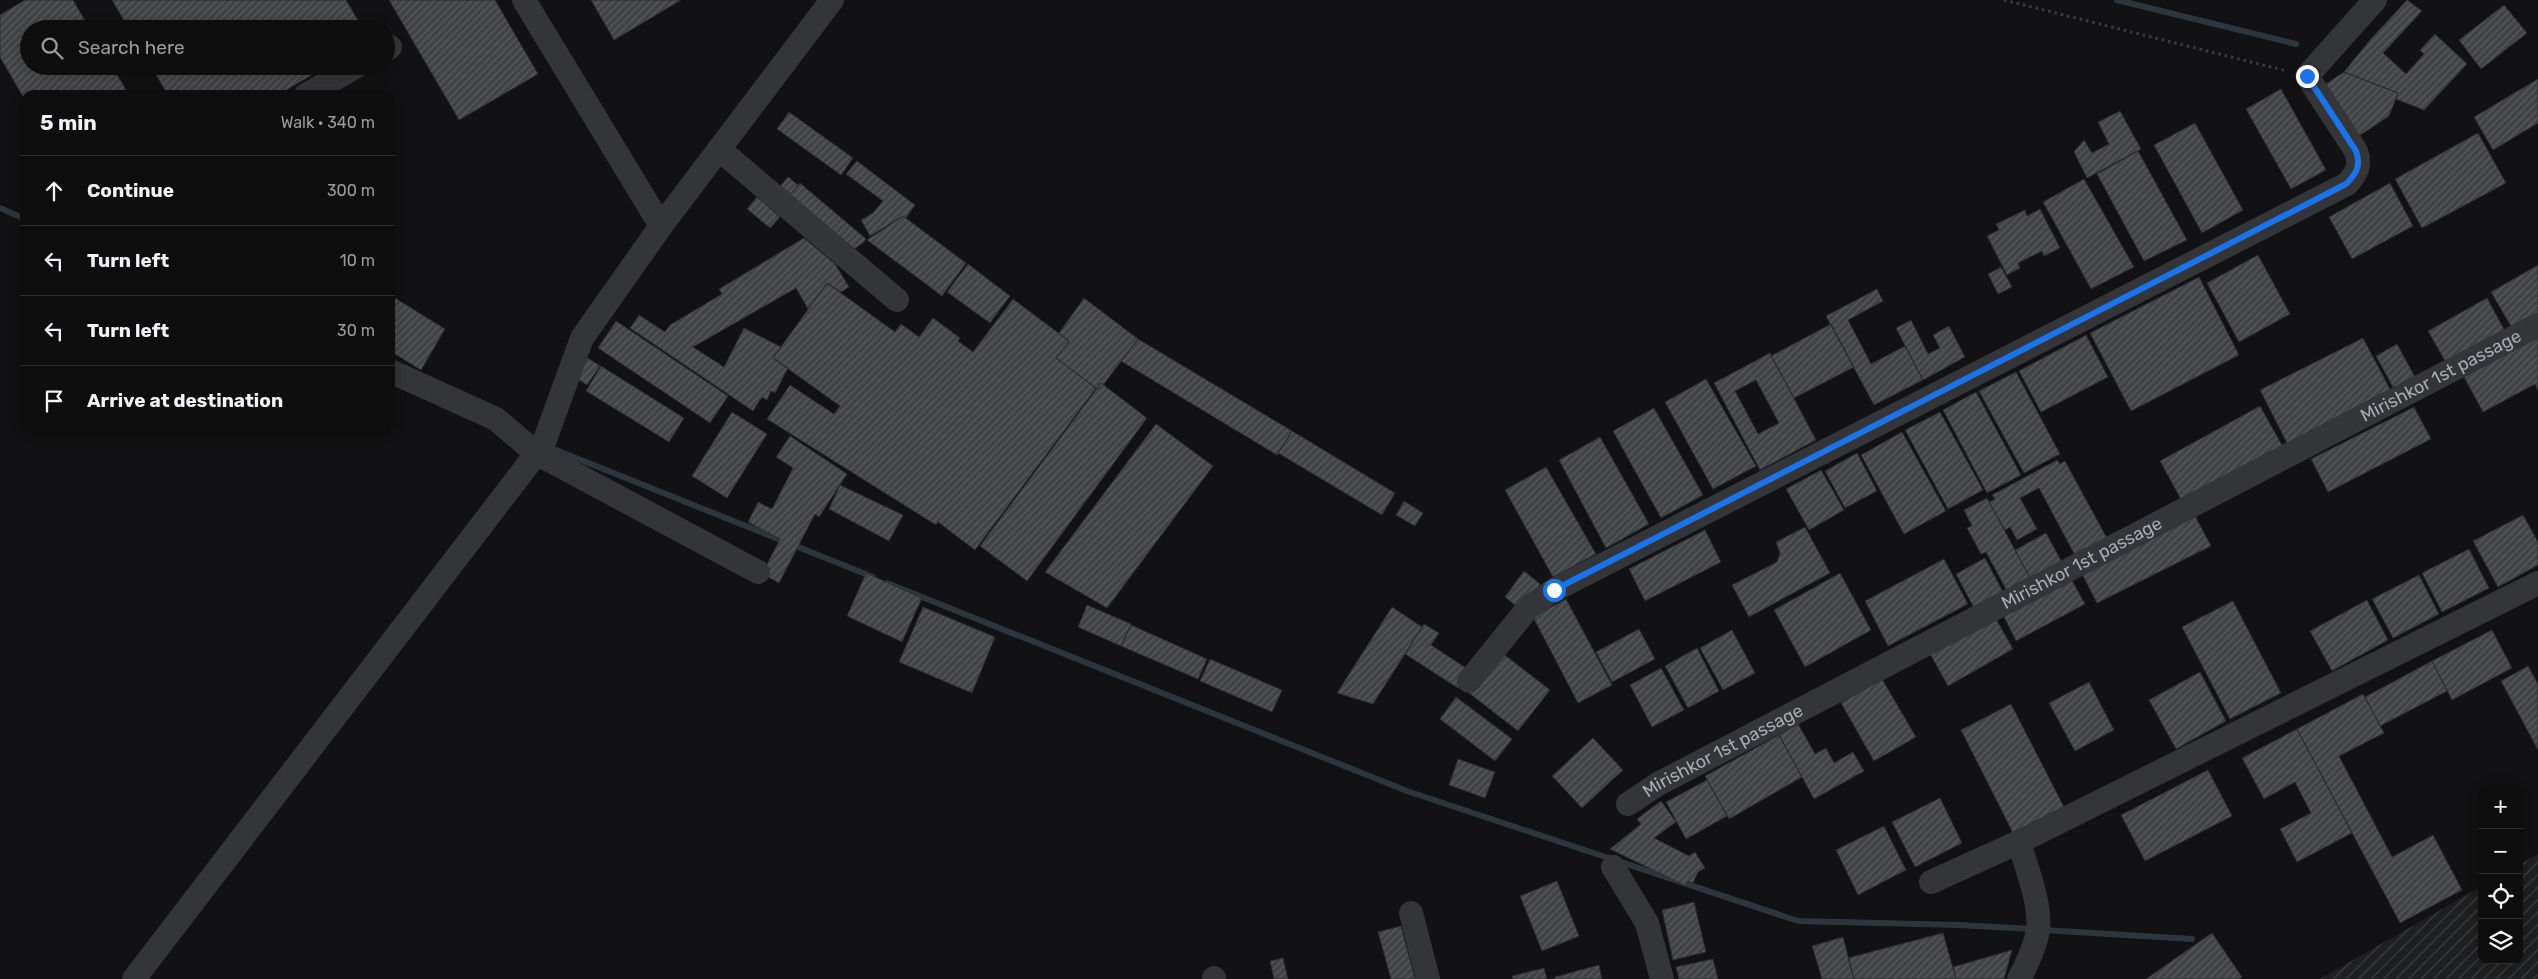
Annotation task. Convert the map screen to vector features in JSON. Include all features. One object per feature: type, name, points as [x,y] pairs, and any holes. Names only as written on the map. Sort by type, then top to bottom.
[{"type":"street","points":[[524,0],[661,226]]},
{"type":"street","points":[[134,979],[543,445],[582,338],[661,226],[832,0]]},
{"type":"street","points":[[1468,681],[1528,608],[1554,590],[2346,184],[2357,174],[2360,160],[2307,76],[2375,0]]},
{"type":"street","points":[[315,90],[341,75]]},
{"type":"street","points":[[719,149],[897,300]]},
{"type":"street","name":"Mirishkor 1st passage","points":[[1628,804],[1658,784],[2538,325]]},
{"type":"street","points":[[395,373],[496,419],[536,453],[758,572]]},
{"type":"street","points":[[1931,882],[2019,842],[2538,583]]},
{"type":"street","points":[[2019,842],[2038,912],[2038,929],[2030,958],[2019,979]]},
{"type":"street","points":[[1613,867],[1648,923],[1662,979]]},
{"type":"street","points":[[1411,913],[1428,979]]},
{"type":"path","points":[[2004,0],[2307,76]]},
{"type":"shaded area","points":[[2538,854],[2538,979],[2320,979],[2478,888],[2478,964],[2523,964],[2523,863]]},
{"type":"building","points":[[25,0],[73,0],[85,20],[20,20],[20,75],[117,75],[126,90],[20,91],[0,57],[0,15]]},
{"type":"building","points":[[112,0],[346,0],[358,20],[124,20]]},
{"type":"building","points":[[389,0],[495,0],[538,74],[459,120]]},
{"type":"building","points":[[591,0],[681,0],[614,40]]},
{"type":"building","points":[[2407,0],[2422,11],[2383,53],[2406,74],[2424,54],[2420,50],[2435,34],[2467,64],[2424,110],[2396,99],[2398,93],[2344,72],[2370,40]]},
{"type":"building","points":[[2504,5],[2527,33],[2481,69],[2459,40]]},
{"type":"building","points":[[2344,72],[2398,93],[2389,116],[2359,136],[2326,84]]},
{"type":"building","points":[[156,75],[312,75],[286,90],[165,90]]},
{"type":"building","points":[[2538,79],[2538,123],[2493,150],[2474,117]]},
{"type":"building","points":[[2281,89],[2326,170],[2291,189],[2246,109]]},
{"type":"building","points":[[2120,111],[2141,149],[2087,178],[2074,152],[2084,140],[2092,153],[2109,144],[2098,122]]},
{"type":"building","points":[[789,112],[853,158],[841,175],[777,129]]},
{"type":"building","points":[[2195,123],[2243,210],[2202,233],[2154,145]]},
{"type":"building","points":[[2478,133],[2506,183],[2422,228],[2395,179]]},
{"type":"building","points":[[2138,151],[2187,240],[2144,261],[2097,174]]},
{"type":"building","points":[[857,161],[915,205],[906,218],[903,216],[870,236],[861,220],[873,213],[883,201],[846,174]]},
{"type":"building","points":[[788,177],[798,185],[788,197],[778,189]]},
{"type":"building","points":[[2084,179],[2134,267],[2091,289],[2043,202]]},
{"type":"building","points":[[800,183],[866,239],[863,243],[852,250],[788,197]]},
{"type":"building","points":[[2390,183],[2413,226],[2352,259],[2329,217]]},
{"type":"building","points":[[757,197],[780,217],[770,228],[747,209]]},
{"type":"building","points":[[2040,209],[2060,248],[2044,256],[2042,251],[2018,263],[2020,268],[2007,275],[1987,236],[1999,230],[1996,224],[2025,210],[2027,216]]},
{"type":"building","points":[[903,216],[966,263],[942,296],[867,240]]},
{"type":"building","points":[[804,238],[835,264],[849,287],[841,292],[827,283],[808,309],[796,288],[693,347],[724,367],[744,328],[781,347],[773,358],[788,368],[775,393],[771,391],[767,400],[762,397],[753,411],[630,328],[639,315],[665,332],[670,325],[722,294],[719,289]]},
{"type":"building","points":[[2258,255],[2290,314],[2239,342],[2207,283]]},
{"type":"building","points":[[968,264],[1010,296],[990,323],[947,292]]},
{"type":"building","points":[[2538,265],[2538,313],[2512,328],[2491,292]]},
{"type":"building","points":[[2001,267],[2012,287],[1998,294],[1988,274]]},
{"type":"building","points":[[2199,277],[2239,355],[2131,411],[2090,333]]},
{"type":"building","points":[[827,283],[895,332],[901,324],[919,337],[933,318],[960,338],[958,341],[973,352],[1013,299],[1069,341],[1056,358],[1096,388],[975,550],[938,522],[936,525],[767,419],[790,385],[834,414],[840,406],[773,358]]},
{"type":"building","points":[[1877,289],[1883,301],[1848,320],[1871,364],[1905,346],[1923,380],[1874,405],[1826,316]]},
{"type":"building","points":[[395,298],[445,329],[421,370],[395,354]]},
{"type":"building","points":[[1084,298],[1138,339],[1103,385],[1101,383],[1097,389],[1056,358],[1069,341],[1059,333]]},
{"type":"building","points":[[2487,298],[2506,333],[2448,366],[2428,331]]},
{"type":"building","points":[[1911,320],[1928,354],[1940,348],[1933,335],[1949,326],[1965,357],[1923,380],[1896,328]]},
{"type":"building","points":[[616,321],[728,396],[710,423],[598,348]]},
{"type":"building","points":[[1831,324],[1854,367],[1794,398],[1771,356]]},
{"type":"building","points":[[2086,335],[2108,377],[2041,412],[2019,371]]},
{"type":"building","points":[[2538,337],[2538,391],[2535,384],[2483,412],[2464,377]]},
{"type":"building","points":[[2363,338],[2391,391],[2288,445],[2260,390]]},
{"type":"building","points":[[1138,339],[1292,431],[1277,455],[1121,361]]},
{"type":"building","points":[[2397,344],[2415,377],[2394,389],[2376,356]]},
{"type":"building","points":[[1770,353],[1816,440],[1760,470],[1714,383]],"holes":[[[1756,380],[1779,423],[1758,434],[1735,391]]]},
{"type":"building","points":[[588,358],[600,366],[587,385],[575,377]]},
{"type":"building","points":[[601,366],[684,418],[669,442],[586,391]]},
{"type":"building","points":[[2016,372],[2060,454],[2024,473],[1979,391]]},
{"type":"building","points":[[1706,379],[1756,466],[1713,489],[1665,402]]},
{"type":"building","points":[[1101,383],[1147,418],[1027,581],[980,546]]},
{"type":"building","points":[[1976,392],[2021,475],[1987,493],[1943,410]]},
{"type":"building","points":[[2260,406],[2283,447],[2183,503],[2160,461]]},
{"type":"building","points":[[2414,407],[2431,439],[2328,492],[2311,459]]},
{"type":"building","points":[[1654,408],[1703,495],[1661,518],[1613,431]]},
{"type":"building","points":[[732,412],[767,434],[727,498],[692,476]]},
{"type":"building","points":[[1940,412],[1983,490],[1948,509],[1905,430]]},
{"type":"building","points":[[1156,424],[1213,466],[1107,608],[1045,572]]},
{"type":"building","points":[[1292,431],[1395,493],[1382,515],[1278,453]]},
{"type":"building","points":[[1902,432],[1946,511],[1904,534],[1861,455]]},
{"type":"building","points":[[790,436],[847,474],[819,517],[815,514],[779,583],[762,574],[780,539],[748,522],[758,502],[772,509],[793,468],[776,457]]},
{"type":"building","points":[[1600,437],[1649,524],[1606,548],[1559,460]]},
{"type":"building","points":[[1857,453],[1877,491],[1845,508],[1825,471]]},
{"type":"building","points":[[2057,460],[2060,464],[2065,461],[2109,542],[2077,559],[2039,488],[2020,498],[2037,529],[2017,540],[2010,527],[2005,530],[1989,502],[1995,499],[1992,495]]},
{"type":"building","points":[[1546,467],[1596,554],[1553,577],[1505,490]]},
{"type":"building","points":[[1821,470],[1844,510],[1809,530],[1786,489]]},
{"type":"building","points":[[840,485],[903,515],[889,541],[829,509]]},
{"type":"building","points":[[1987,498],[2030,578],[2007,591],[1986,552],[1981,554],[1967,528],[1972,526],[1964,510]]},
{"type":"building","points":[[1404,501],[1423,513],[1415,526],[1396,515]]},
{"type":"building","points":[[2193,512],[2211,546],[2097,603],[2080,570]]},
{"type":"building","points":[[2523,515],[2538,542],[2538,565],[2498,587],[2473,541]]},
{"type":"building","points":[[1805,527],[1830,573],[1749,617],[1732,585],[1777,562],[1780,553],[1776,542]]},
{"type":"building","points":[[1705,530],[1721,562],[1645,601],[1629,569]]},
{"type":"building","points":[[2046,533],[2064,566],[2030,578],[2015,550]]},
{"type":"building","points":[[2469,549],[2489,588],[2442,612],[2422,573]]},
{"type":"building","points":[[1985,558],[2003,592],[1974,608],[1956,574]]},
{"type":"building","points":[[1944,559],[1968,604],[1888,646],[1865,601]]},
{"type":"building","points":[[1524,571],[1540,584],[1521,610],[1505,597]]},
{"type":"building","points":[[866,573],[922,598],[902,642],[847,616]]},
{"type":"building","points":[[1840,573],[1871,630],[1805,667],[1774,610]]},
{"type":"building","points":[[2069,575],[2085,604],[2016,641],[2001,611]]},
{"type":"building","points":[[2419,575],[2439,614],[2393,638],[2372,599]]},
{"type":"building","points":[[1566,599],[1612,685],[1578,703],[1533,617]]},
{"type":"building","points":[[2367,600],[2388,640],[2332,671],[2310,631]]},
{"type":"building","points":[[2233,601],[2281,693],[2230,719],[2182,627]]},
{"type":"building","points":[[1087,605],[1131,624],[1121,646],[1078,627]]},
{"type":"building","points":[[923,607],[995,637],[972,693],[899,662]]},
{"type":"building","points":[[1392,607],[1422,627],[1373,704],[1337,693]]},
{"type":"building","points":[[1992,612],[2013,649],[1948,686],[1928,650]]},
{"type":"building","points":[[1424,624],[1439,633],[1431,645],[1469,670],[1458,688],[1405,654]]},
{"type":"building","points":[[1131,625],[1207,659],[1198,679],[1121,646]]},
{"type":"building","points":[[1639,629],[1655,659],[1612,682],[1596,652]]},
{"type":"building","points":[[1732,630],[1755,673],[1723,690],[1700,648]]},
{"type":"building","points":[[2492,630],[2512,668],[2452,700],[2432,661]]},
{"type":"building","points":[[1697,648],[1719,691],[1688,708],[1665,666]]},
{"type":"building","points":[[1501,652],[1550,690],[1518,731],[1469,693]]},
{"type":"building","points":[[1210,659],[1282,690],[1272,712],[1200,681]]},
{"type":"building","points":[[2432,661],[2447,691],[2380,726],[2365,697]]},
{"type":"building","points":[[2528,666],[2538,684],[2538,750],[2501,681]]},
{"type":"building","points":[[1661,668],[1684,710],[1652,727],[1630,685]]},
{"type":"building","points":[[2200,672],[2226,721],[2176,749],[2149,700]]},
{"type":"building","points":[[1882,679],[1916,737],[1874,761],[1841,703]]},
{"type":"building","points":[[2089,682],[2114,730],[2075,751],[2049,703]]},
{"type":"building","points":[[2363,694],[2384,733],[2339,756],[2392,857],[2433,835],[2462,890],[2400,923],[2297,729]]},
{"type":"building","points":[[1456,697],[1512,739],[1495,761],[1440,719]]},
{"type":"building","points":[[2011,704],[2064,807],[2013,833],[1961,730]]},
{"type":"building","points":[[1798,724],[1815,754],[1826,748],[1834,763],[1853,752],[1864,771],[1814,799],[1779,735]]},
{"type":"building","points":[[2297,729],[2352,833],[2297,862],[2280,829],[2311,813],[2295,782],[2264,799],[2242,758]]},
{"type":"building","points":[[1779,735],[1802,777],[1729,819],[1705,776]]},
{"type":"building","points":[[1593,738],[1623,770],[1582,808],[1552,776]]},
{"type":"building","points":[[1458,759],[1495,772],[1485,798],[1449,785]]},
{"type":"building","points":[[2208,770],[2232,816],[2145,861],[2121,815]]},
{"type":"building","points":[[1707,780],[1727,816],[1686,839],[1666,802]]},
{"type":"building","points":[[1940,798],[1962,843],[1915,867],[1892,822]]},
{"type":"building","points":[[1661,801],[1676,822],[1654,838],[1689,856],[1695,852],[1705,868],[1698,872],[1693,883],[1688,881],[1686,886],[1610,849],[1641,824],[1637,819]]},
{"type":"building","points":[[1884,826],[1906,870],[1858,895],[1836,850]]},
{"type":"building","points":[[1557,881],[1579,936],[1542,951],[1520,896]]},
{"type":"building","points":[[1694,902],[1706,952],[1673,960],[1662,910]]},
{"type":"building","points":[[1401,926],[1415,979],[1391,979],[1378,932]]},
{"type":"building","points":[[1943,933],[1956,979],[1854,979],[1848,958]]},
{"type":"building","points":[[2212,933],[2242,977],[2239,979],[2146,979]]},
{"type":"building","points":[[1843,937],[1854,979],[1822,979],[1812,946]]},
{"type":"building","points":[[2012,950],[2004,979],[1956,979],[1953,967]]},
{"type":"building","points":[[1283,958],[1288,979],[1274,979],[1270,961]]},
{"type":"building","points":[[1713,959],[1718,979],[1679,979],[1676,967]]},
{"type":"building","points":[[1599,965],[1602,979],[1555,979],[1555,977]]},
{"type":"building","points":[[1544,968],[1547,979],[1513,979],[1512,976]]},
{"type":"waterway","points":[[2117,0],[2296,44]]},
{"type":"waterway","points":[[0,208],[20,217]]},
{"type":"waterway","points":[[546,446],[873,577]]},
{"type":"waterway","points":[[887,583],[1407,791],[1798,921],[2033,929]]},
{"type":"waterway","points":[[2043,930],[2192,939]]},
{"type":"route","points":[[1554,590],[2346,184],[2357,174],[2360,160],[2307,76]]}]
